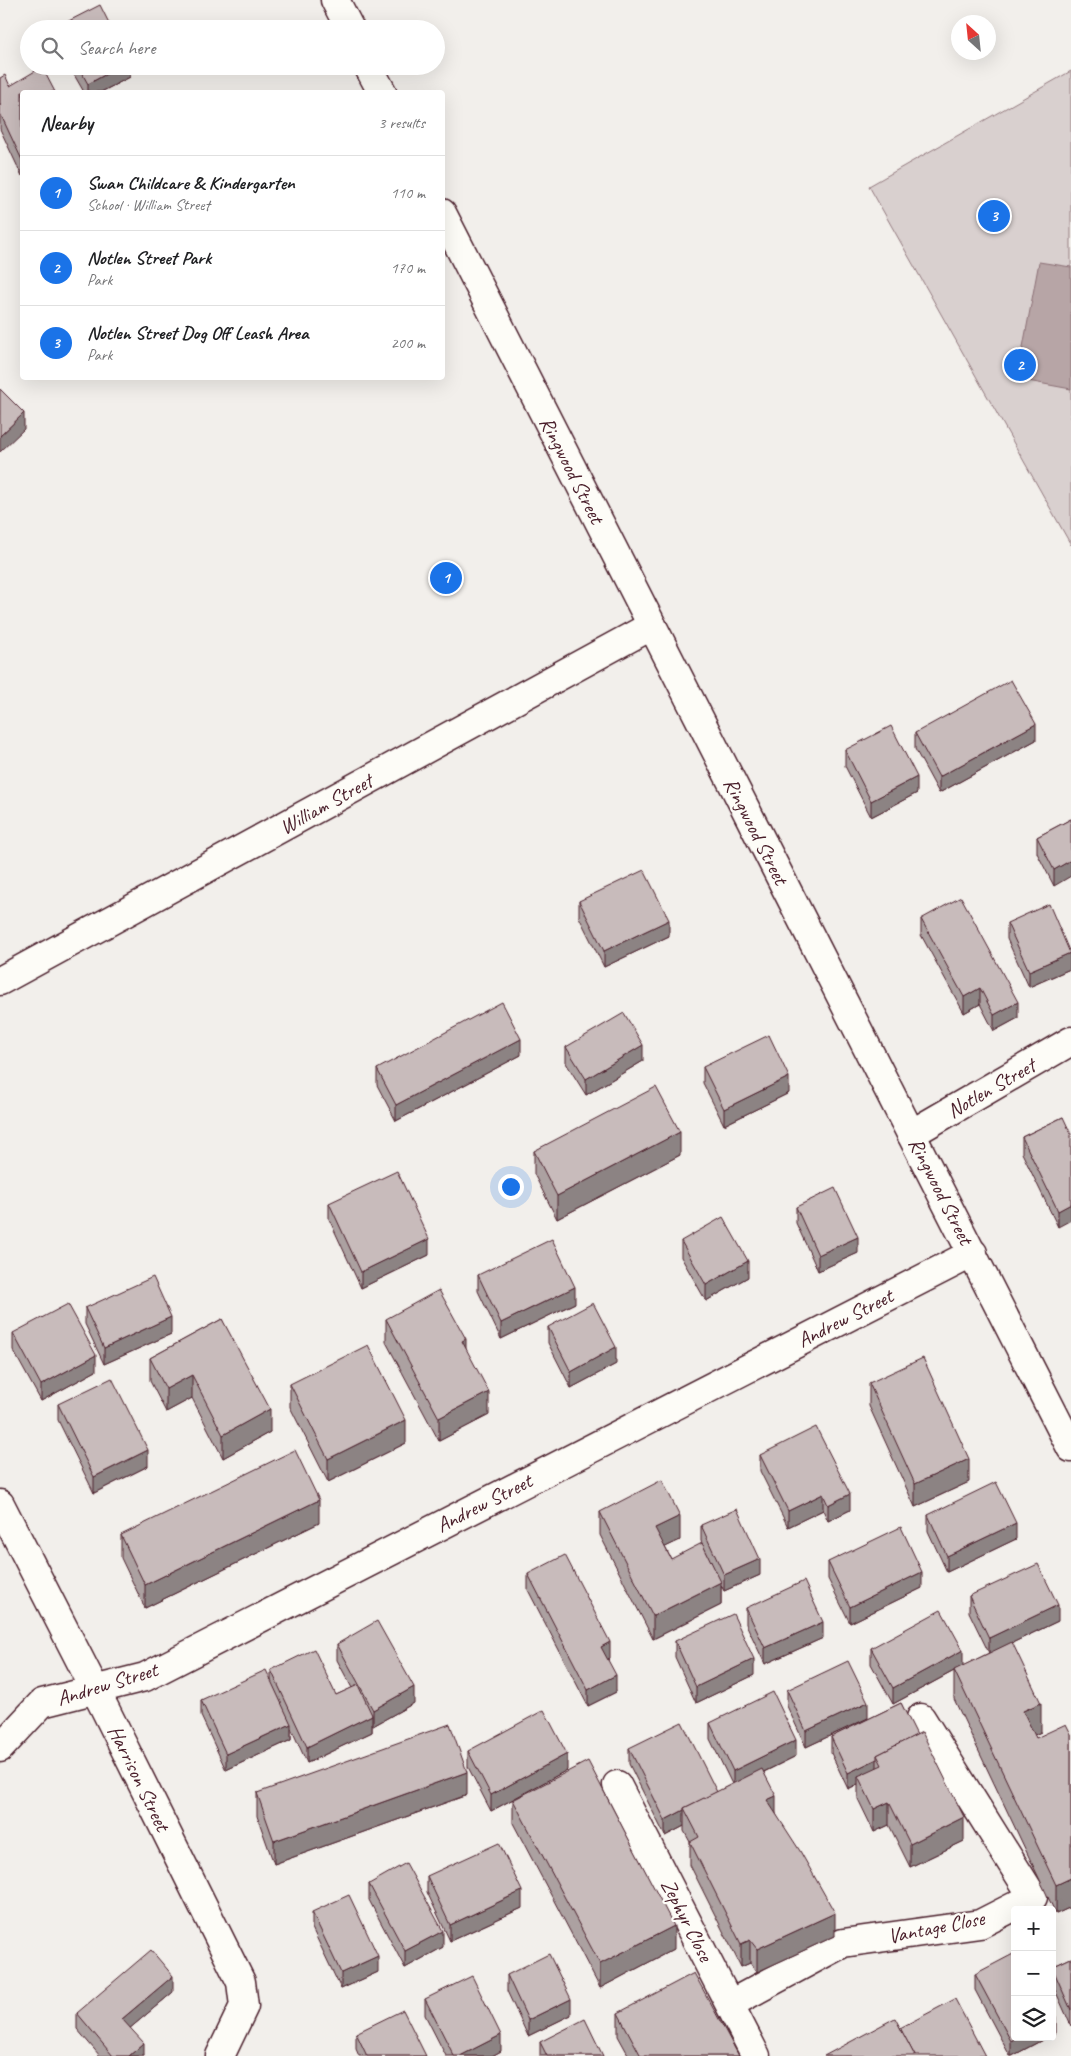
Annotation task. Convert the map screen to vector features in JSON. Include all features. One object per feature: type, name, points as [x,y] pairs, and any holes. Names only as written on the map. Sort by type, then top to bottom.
[{"type":"street","points":[[335,0],[345,20]]},
{"type":"street","points":[[373,75],[381,90]]},
{"type":"street","name":"Ringwood Street","points":[[445,219],[1071,1448]]},
{"type":"street","name":"William Street","points":[[0,981],[651,626]]},
{"type":"street","name":"Notlen Street","points":[[911,1134],[1071,1041]]},
{"type":"street","name":"Andrew Street","points":[[0,1748],[42,1704],[145,1677],[973,1253]]},
{"type":"street","name":"Harrison Street","points":[[0,1504],[241,1982],[244,2006],[220,2056]]},
{"type":"street","name":"Vantage Close","points":[[730,2004],[844,1943],[980,1924],[1032,1897],[921,1718]]},
{"type":"street","name":"Zephyr Close","points":[[617,1785],[756,2056]]},
{"type":"shaded area","points":[[1071,71],[1071,545],[869,186]]},
{"type":"shaded area","points":[[1039,262],[1071,267],[1071,389],[1017,379]]},
{"type":"building","points":[[100,5],[108,20],[71,20]]},
{"type":"building","points":[[5,75],[10,86],[29,75],[46,75],[54,90],[20,90],[20,156],[0,113],[0,78]]},
{"type":"building","points":[[83,75],[104,75],[88,84]]},
{"type":"building","points":[[0,389],[24,413],[0,436]]},
{"type":"building","points":[[1011,680],[1036,724],[939,777],[915,733]]},
{"type":"building","points":[[891,726],[917,777],[871,801],[845,750]]},
{"type":"building","points":[[1071,819],[1071,860],[1054,870],[1037,837]]},
{"type":"building","points":[[644,870],[669,920],[604,951],[579,901]]},
{"type":"building","points":[[961,897],[1018,1002],[994,1015],[980,988],[964,997],[921,919]]},
{"type":"building","points":[[1049,904],[1070,953],[1029,971],[1007,923]]},
{"type":"building","points":[[502,1002],[521,1039],[396,1105],[377,1069]]},
{"type":"building","points":[[624,1013],[643,1045],[586,1079],[566,1047]]},
{"type":"building","points":[[769,1035],[789,1077],[724,1109],[703,1067]]},
{"type":"building","points":[[656,1087],[680,1132],[557,1196],[534,1151]]},
{"type":"building","points":[[1063,1117],[1071,1134],[1071,1204],[1058,1211],[1022,1137]]},
{"type":"building","points":[[397,1171],[429,1239],[361,1272],[329,1203]]},
{"type":"building","points":[[835,1188],[858,1237],[818,1255],[796,1207]]},
{"type":"building","points":[[723,1217],[748,1261],[706,1285],[681,1241]]},
{"type":"building","points":[[552,1239],[575,1287],[501,1323],[478,1275]]},
{"type":"building","points":[[153,1277],[171,1317],[104,1348],[85,1308]]},
{"type":"building","points":[[439,1290],[466,1339],[462,1341],[489,1392],[439,1418],[386,1319]]},
{"type":"building","points":[[593,1303],[616,1347],[571,1372],[548,1327]]},
{"type":"building","points":[[68,1304],[96,1355],[41,1385],[13,1333]]},
{"type":"building","points":[[222,1319],[270,1409],[223,1435],[192,1375],[166,1389],[150,1358]]},
{"type":"building","points":[[368,1345],[406,1420],[328,1459],[290,1384]]},
{"type":"building","points":[[923,1358],[969,1459],[915,1484],[869,1383]]},
{"type":"building","points":[[112,1378],[148,1450],[94,1477],[58,1404]]},
{"type":"building","points":[[816,1427],[850,1494],[828,1505],[823,1494],[788,1511],[760,1455]]},
{"type":"building","points":[[295,1450],[319,1500],[145,1585],[121,1535]]},
{"type":"building","points":[[662,1480],[680,1516],[655,1528],[671,1559],[702,1543],[721,1582],[653,1616],[600,1512]]},
{"type":"building","points":[[996,1482],[1016,1523],[947,1556],[928,1515]]},
{"type":"building","points":[[737,1509],[760,1559],[724,1575],[701,1525]]},
{"type":"building","points":[[901,1527],[922,1572],[850,1607],[828,1562]]},
{"type":"building","points":[[565,1555],[610,1642],[601,1647],[616,1675],[588,1690],[528,1574]]},
{"type":"building","points":[[1038,1564],[1058,1605],[989,1638],[969,1596]]},
{"type":"building","points":[[804,1581],[823,1622],[765,1648],[746,1608]]},
{"type":"building","points":[[941,1610],[963,1650],[893,1688],[871,1648]]},
{"type":"building","points":[[733,1614],[754,1659],[696,1687],[675,1641]]},
{"type":"building","points":[[377,1621],[414,1687],[373,1710],[337,1644]]},
{"type":"building","points":[[1012,1642],[1041,1703],[1023,1711],[1036,1738],[1066,1724],[1071,1734],[1071,1878],[1056,1885],[954,1670]]},
{"type":"building","points":[[314,1649],[336,1695],[358,1685],[372,1715],[307,1747],[271,1670]]},
{"type":"building","points":[[848,1661],[868,1702],[806,1731],[787,1690]]},
{"type":"building","points":[[266,1670],[291,1724],[226,1754],[201,1700]]},
{"type":"building","points":[[773,1692],[796,1740],[733,1771],[710,1723]]},
{"type":"building","points":[[901,1703],[917,1735],[877,1755],[877,1759],[848,1773],[831,1737]]},
{"type":"building","points":[[544,1710],[567,1754],[491,1795],[468,1751]]},
{"type":"building","points":[[682,1722],[717,1792],[684,1808],[684,1810],[665,1820],[629,1748]]},
{"type":"building","points":[[450,1724],[467,1772],[274,1841],[257,1793]]},
{"type":"building","points":[[922,1732],[964,1817],[910,1844],[889,1802],[874,1809],[858,1776],[882,1765],[877,1755]]},
{"type":"building","points":[[588,1761],[674,1926],[600,1964],[513,1800]]},
{"type":"building","points":[[762,1769],[776,1796],[767,1800],[800,1851],[835,1913],[757,1949],[750,1940],[741,1944],[690,1842],[699,1837],[684,1808]]},
{"type":"building","points":[[499,1843],[522,1891],[450,1925],[427,1876]]},
{"type":"building","points":[[406,1863],[443,1931],[405,1951],[369,1884]]},
{"type":"building","points":[[349,1895],[378,1956],[341,1973],[312,1912]]},
{"type":"building","points":[[151,1950],[173,1976],[122,2019],[144,2043],[129,2056],[113,2056],[77,2013]]},
{"type":"building","points":[[549,1954],[571,1999],[528,2020],[507,1975]]},
{"type":"building","points":[[1011,1955],[1011,2041],[975,1974]]},
{"type":"building","points":[[1071,1958],[1071,2010],[1056,1976],[1056,1965]]},
{"type":"building","points":[[694,1973],[739,2056],[641,2056],[618,2013]]},
{"type":"building","points":[[472,1976],[501,2035],[460,2056],[454,2056],[425,1999]]},
{"type":"building","points":[[955,1999],[985,2056],[915,2056],[900,2028]]},
{"type":"building","points":[[403,2010],[426,2056],[367,2056],[356,2033]]},
{"type":"building","points":[[895,2018],[915,2056],[824,2056]]},
{"type":"building","points":[[585,2019],[603,2056],[547,2056],[540,2042]]},
{"type":"place","name":"Notlen Street Dog Off Leash Area","points":[[994,216]]},
{"type":"place","name":"Notlen Street Park","points":[[1020,365]]},
{"type":"place","name":"Swan Childcare & Kindergarten","points":[[446,578]]}]
